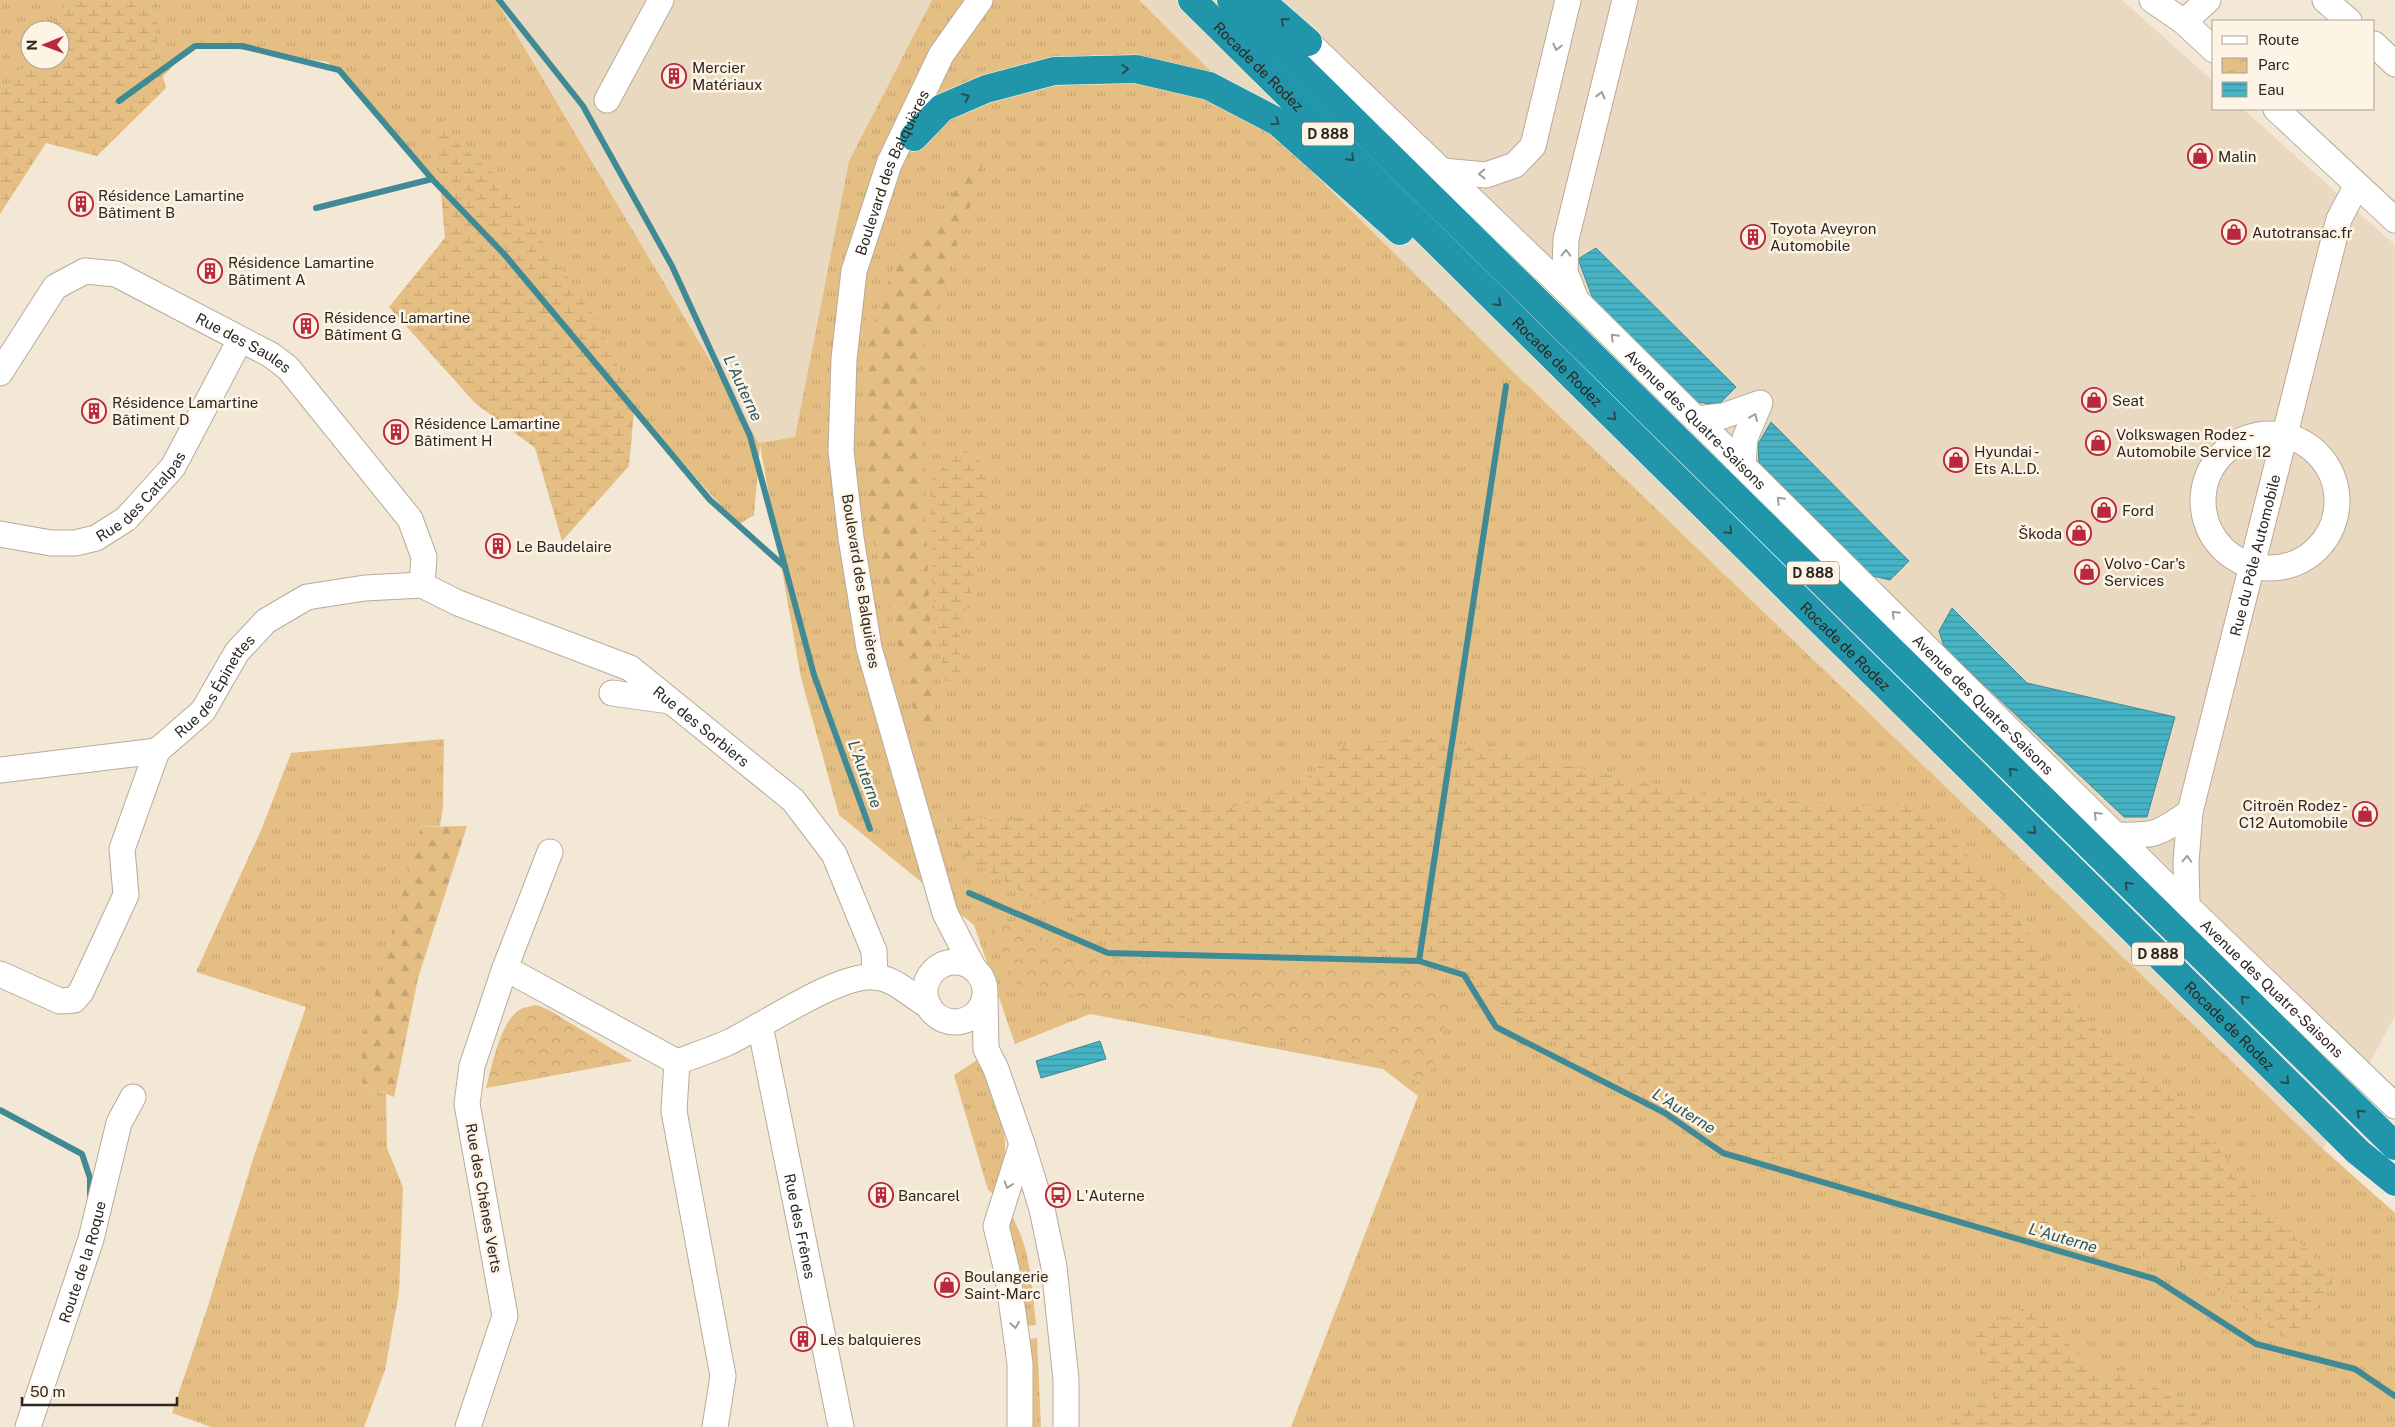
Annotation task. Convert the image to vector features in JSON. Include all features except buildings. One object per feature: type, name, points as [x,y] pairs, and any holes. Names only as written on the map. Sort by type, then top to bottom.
[{"type":"highway","name":"Rocade de Rodez","points":[[1192,0],[2358,1152],[2395,1182]]},
{"type":"highway","name":"Rocade de Rodez","points":[[1231,0],[2395,1146]]},
{"type":"highway","points":[[1260,0],[1308,42]]},
{"type":"highway","points":[[914,137],[942,108],[986,89],[1054,71],[1136,69],[1209,86],[1278,122],[1421,249],[1463,269]]},
{"type":"street","points":[[607,100],[661,0]]},
{"type":"street","name":"Boulevard des Balquières","points":[[974,969],[945,913],[869,648],[850,538],[842,451],[844,360],[854,271],[889,164],[941,56],[980,0]]},
{"type":"street","name":"Boulevard des Balquières","points":[[844,360],[872,258],[914,137],[952,59],[988,0]]},
{"type":"street","points":[[1443,171],[1486,175],[1515,165],[1533,146],[1568,0]]},
{"type":"street","name":"Avenue des Quatre-Saisons","points":[[1576,300],[1565,272],[1566,240],[1625,0]]},
{"type":"street","points":[[2152,0],[2184,22],[2212,48]]},
{"type":"street","points":[[2184,22],[2208,0]]},
{"type":"street","points":[[2326,0],[2348,20]]},
{"type":"street","name":"Avenue des Quatre-Saisons","points":[[1308,42],[1576,300],[2187,906],[2395,1106]]},
{"type":"street","points":[[2375,45],[2395,64]]},
{"type":"street","points":[[2277,110],[2395,220]]},
{"type":"street","name":"Rue du Pôle Automobile","points":[[2187,906],[2186,862],[2190,812],[2339,219],[2357,185]]},
{"type":"street","name":"Rue des Saules","points":[[0,373],[55,287],[85,271],[116,274],[271,355],[288,368],[410,519],[424,557],[422,585]]},
{"type":"street","name":"Rue des Catalpas","points":[[0,534],[50,543],[75,543],[96,538],[126,519],[173,467],[240,340]]},
{"type":"street","points":[[1696,418],[1723,416],[1760,403],[1745,438],[1743,464]]},
{"type":"street","points":[[2263,434],[2285,435],[2306,444],[2324,460],[2334,481],[2337,504],[2332,527],[2322,544],[2308,557],[2291,566],[2272,569],[2253,567],[2234,559],[2218,545],[2207,527],[2202,507],[2204,487],[2211,467],[2224,450],[2242,439],[2263,434]]},
{"type":"street","name":"Rue des Sorbiers","points":[[422,585],[458,603],[630,668],[793,800],[834,854],[874,951],[875,977]]},
{"type":"street","name":"Rue des Épinettes","points":[[157,751],[202,711],[237,652],[266,621],[307,597],[365,588],[422,585]]},
{"type":"street","points":[[612,694],[670,701]]},
{"type":"street","points":[[0,770],[157,751],[122,849],[126,895],[81,992],[74,1000],[60,1001],[0,974]]},
{"type":"street","points":[[2117,835],[2148,836],[2159,833],[2190,812]]},
{"type":"street","name":"Rue des Chênes Verts","points":[[468,1427],[505,1316],[467,1104],[472,1066],[504,968],[550,852]]},
{"type":"street","name":"Boulevard des Balquières","points":[[933,972],[945,913]]},
{"type":"street","points":[[902,987],[945,964],[955,962],[965,964],[974,969],[983,982],[986,1049]]},
{"type":"street","points":[[504,968],[677,1062],[726,1043],[842,982],[875,977],[902,987],[915,998],[929,1006],[939,1017],[954,1022],[986,1049],[996,1069],[1042,1209],[1054,1267],[1066,1380],[1066,1427]]},
{"type":"street","points":[[929,1006],[926,990],[933,972]]},
{"type":"street","points":[[954,1022],[970,1019],[982,1007],[985,999]]},
{"type":"street","name":"Rue des Frênes","points":[[760,1025],[841,1427]]},
{"type":"street","points":[[677,1062],[674,1111],[723,1376],[715,1427]]},
{"type":"street","name":"Route de la Roque","points":[[28,1427],[91,1238],[119,1124],[133,1097]]},
{"type":"street","points":[[1020,1427],[1020,1364],[1007,1271],[996,1226],[1022,1144]]},
{"type":"shaded area","points":[[496,0],[932,0],[849,161],[795,437],[759,443]]},
{"type":"shaded area","points":[[1139,0],[2122,0],[2212,80],[2212,110],[2244,110],[2395,245],[2395,1016],[2323,1149],[1523,381]]},
{"type":"green space","points":[[0,0],[496,0],[759,443],[795,437],[849,161],[932,0],[1139,0],[1523,381],[2323,1149],[2395,1213],[2395,1427],[1291,1427],[1418,1096],[1383,1069],[1090,1014],[1015,1044],[974,925],[839,815],[801,678],[760,445],[754,515],[738,525],[328,62],[194,43],[146,95],[0,132]]},
{"type":"green space","points":[[70,0],[156,0],[157,56],[166,88],[97,156],[46,143],[0,214],[0,95],[20,68],[20,70],[70,70],[70,20],[55,20]]},
{"type":"green space","points":[[435,125],[498,177],[591,312],[635,401],[629,466],[562,541],[535,448],[475,403],[389,307],[445,238]]},
{"type":"green space","points":[[988,148],[918,366],[935,726],[920,739],[866,509],[863,352],[892,271]]},
{"type":"green space","points":[[962,449],[985,465],[987,507],[975,576],[960,634],[960,681],[945,681],[935,626],[930,481]]},
{"type":"green space","points":[[1427,737],[1706,794],[1861,806],[1917,805],[1992,880],[2118,1061],[2181,1101],[2268,1212],[2336,1277],[2298,1341],[2279,1335],[2191,1269],[2137,1255],[2116,1275],[1997,1227],[1696,1133],[1442,967],[1398,955],[1225,947],[1129,946],[1041,903],[955,851],[951,814],[1007,822],[1027,814],[1063,807],[1223,810],[1301,784],[1341,745]]},
{"type":"green space","points":[[444,739],[443,806],[440,826],[421,827],[364,1085],[386,1094],[387,1148],[403,1187],[399,1292],[385,1370],[364,1427],[211,1427],[172,1413],[207,1309],[254,1156],[306,1007],[196,972],[262,828],[291,753]]},
{"type":"green space","points":[[467,826],[418,978],[394,1097],[364,1085],[361,1045],[421,827]]},
{"type":"green space","points":[[992,919],[1101,960],[1413,969],[1453,993],[1449,1014],[1426,1086],[1378,1062],[1194,1020],[1011,983]]},
{"type":"green space","points":[[536,1005],[549,1010],[632,1061],[486,1088],[502,1033],[508,1023],[521,1009]]},
{"type":"green space","points":[[977,1060],[994,1094],[1003,1126],[1005,1159],[998,1197],[988,1190],[954,1075]]},
{"type":"green space","points":[[1009,1212],[1022,1238],[1026,1252],[1032,1281],[1036,1325],[1023,1326],[1007,1224]]},
{"type":"green space","points":[[2027,1306],[2098,1371],[2144,1380],[2216,1427],[1936,1427],[1941,1420],[1994,1399],[1973,1332]]},
{"type":"green space","points":[[1037,1338],[1041,1427],[1030,1427],[1024,1340]]},
{"type":"water","points":[[1596,248],[1736,387],[1718,405],[1697,402],[1593,299],[1578,259]]},
{"type":"water","points":[[1771,422],[1909,561],[1890,580],[1873,576],[1759,463],[1758,444]]},
{"type":"water","points":[[1952,608],[2027,683],[2175,717],[2147,817],[2124,817],[1944,647],[1939,631]]},
{"type":"water","points":[[1100,1041],[1106,1059],[1041,1078],[1036,1061]]},
{"type":"waterway","name":"L'Auterne","points":[[499,0],[583,106],[672,266],[750,436],[814,675],[870,829]]},
{"type":"waterway","points":[[119,101],[195,46],[242,46],[339,70],[432,179]]},
{"type":"waterway","points":[[316,208],[432,179],[504,254],[710,500],[785,567]]},
{"type":"waterway","points":[[1419,961],[1506,386]]},
{"type":"waterway","name":"L'Auterne","points":[[969,893],[1108,953],[1419,961],[1464,975],[1496,1027],[1665,1113],[1723,1153],[2155,1279],[2256,1344],[2355,1369],[2395,1396]]},
{"type":"waterway","points":[[0,1110],[82,1154],[90,1178],[90,1195]]},
{"type":"place","name":"Mercier Matériaux","points":[[674,76]]},
{"type":"place","name":"Malin","points":[[2200,156]]},
{"type":"place","name":"Résidence Lamartine Bâtiment B","points":[[81,204]]},
{"type":"place","name":"Autotransac.fr","points":[[2234,232]]},
{"type":"place","name":"Toyota Aveyron Automobile","points":[[1753,237]]},
{"type":"place","name":"Résidence Lamartine Bâtiment A","points":[[210,271]]},
{"type":"place","name":"Résidence Lamartine Bâtiment G","points":[[306,326]]},
{"type":"place","name":"Seat","points":[[2094,400]]},
{"type":"place","name":"Résidence Lamartine Bâtiment D","points":[[94,411]]},
{"type":"place","name":"Résidence Lamartine Bâtiment H","points":[[396,432]]},
{"type":"place","name":"Volkswagen Rodez - Automobile Service 12","points":[[2098,443]]},
{"type":"place","name":"Hyundai - Ets A.L.D.","points":[[1956,460]]},
{"type":"place","name":"Ford","points":[[2104,510]]},
{"type":"place","name":"Škoda","points":[[2079,533]]},
{"type":"place","name":"Le Baudelaire","points":[[498,546]]},
{"type":"place","name":"Volvo - Car's Services","points":[[2087,572]]},
{"type":"place","name":"Citroën Rodez - C12 Automobile","points":[[2365,814]]},
{"type":"place","name":"Bancarel","points":[[881,1195]]},
{"type":"place","name":"L'Auterne","points":[[1058,1195]]},
{"type":"place","name":"Boulangerie Saint-Marc","points":[[947,1285]]},
{"type":"place","name":"Les balquieres","points":[[803,1339]]}]
